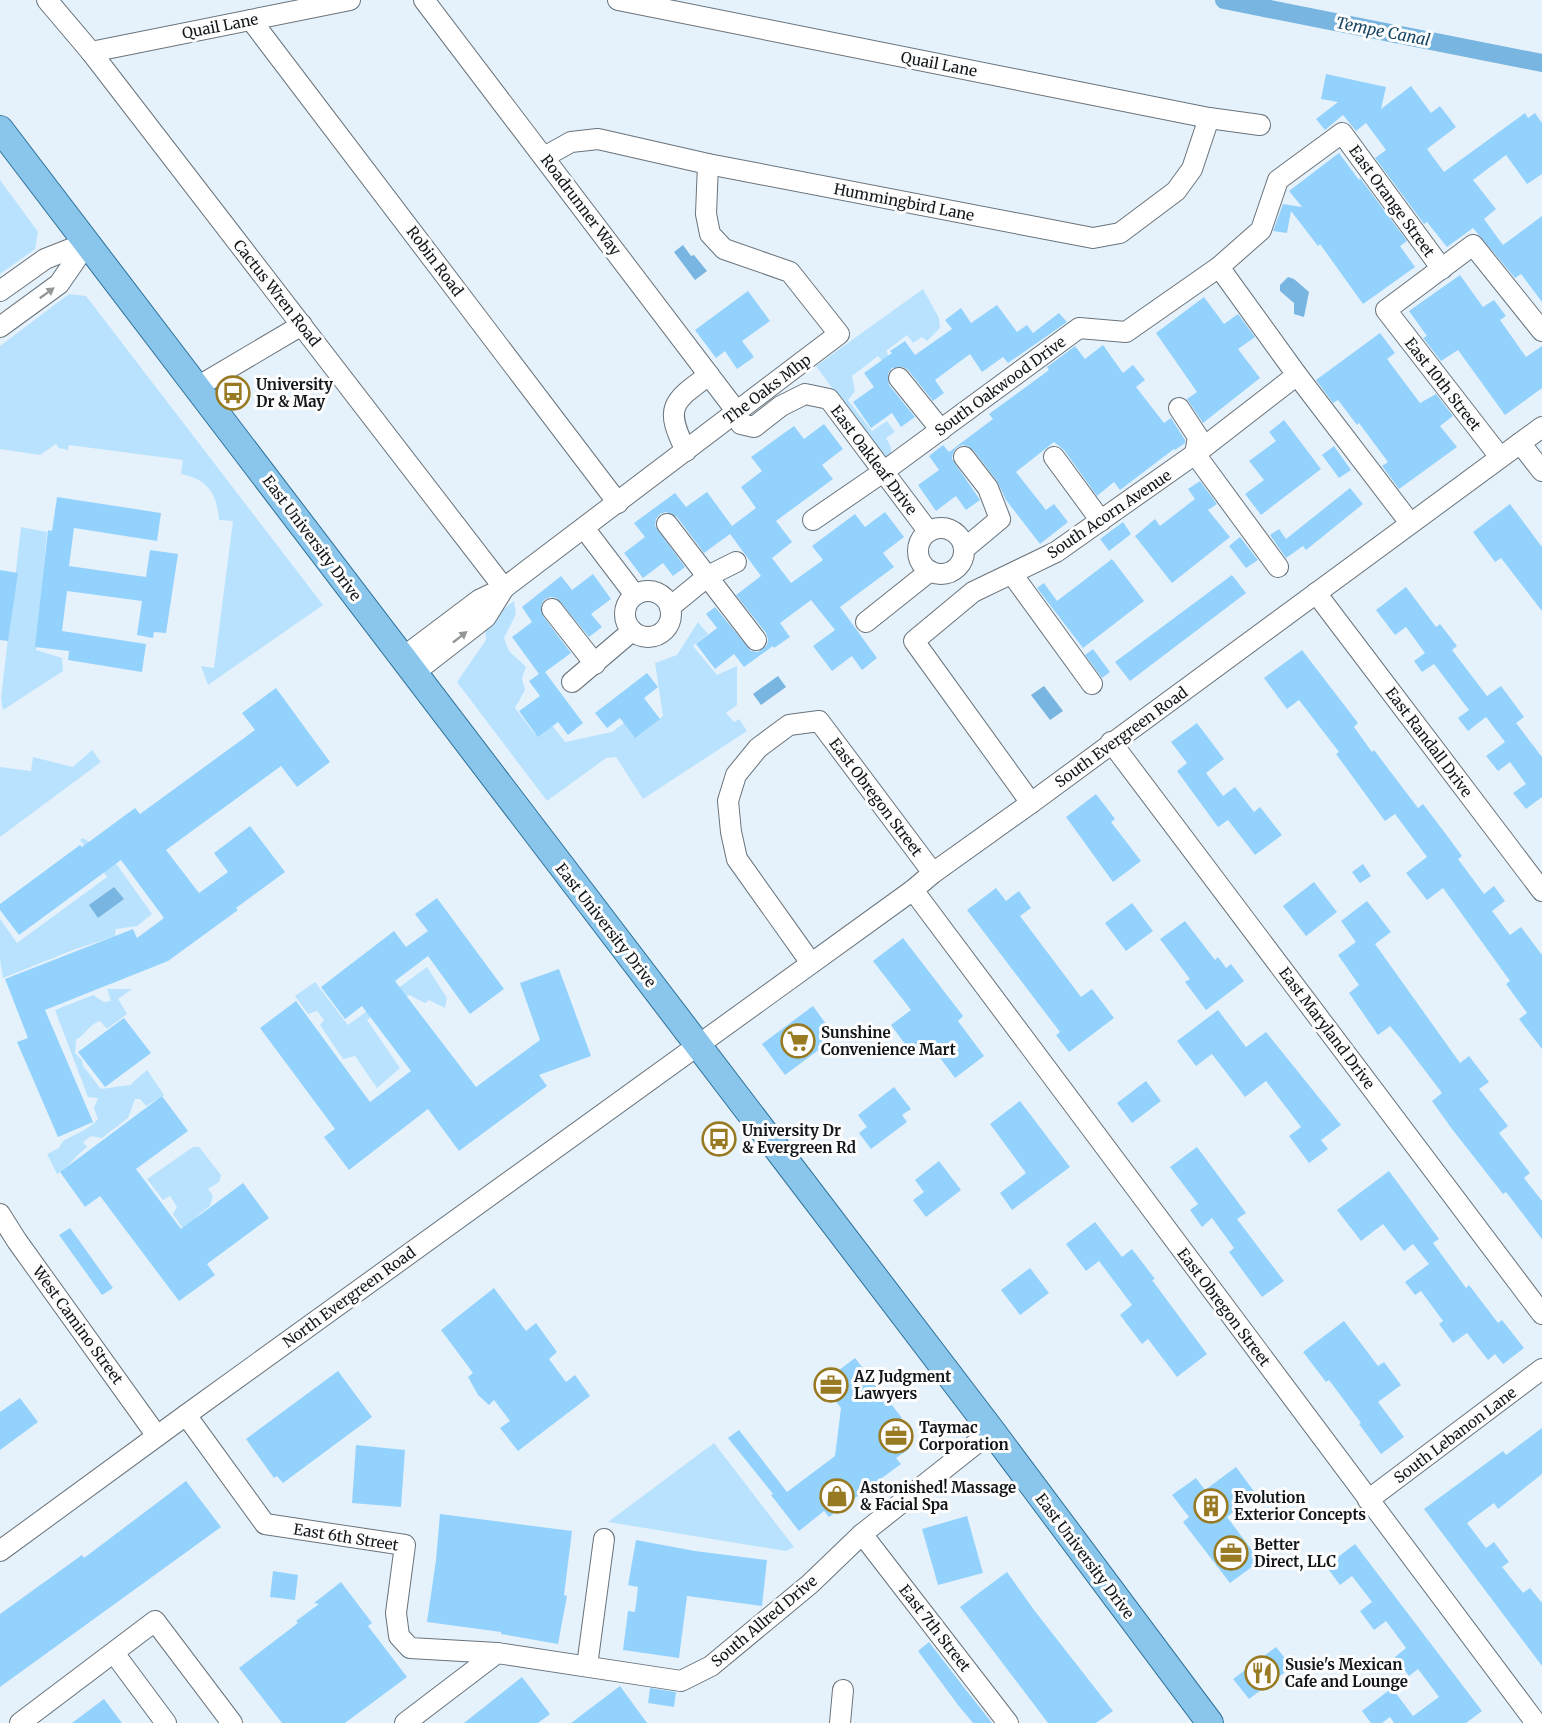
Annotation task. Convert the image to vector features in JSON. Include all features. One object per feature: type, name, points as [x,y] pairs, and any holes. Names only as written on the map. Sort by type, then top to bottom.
[{"type":"main road","name":"East University Drive","points":[[0,129],[992,1431],[1210,1723]]},
{"type":"street","name":"Cactus Wren Road","points":[[47,0],[91,52],[504,588]]},
{"type":"street","name":"Quail Lane","points":[[91,52],[350,0]]},
{"type":"street","name":"Roadrunner Way","points":[[424,0],[737,412],[741,424],[753,427]]},
{"type":"street","name":"Quail Lane","points":[[618,0],[1209,118],[1260,125]]},
{"type":"street","name":"Robin Road","points":[[251,20],[618,503]]},
{"type":"street","name":"Hummingbird Lane","points":[[544,157],[571,142],[598,139],[708,164],[1093,238],[1120,233],[1176,191],[1192,169],[1209,118]]},
{"type":"street","name":"South Oakwood Drive","points":[[813,520],[883,472],[1079,328],[1126,332],[1220,267],[1261,230],[1278,180],[1342,133]]},
{"type":"street","name":"East Orange Street","points":[[1342,133],[1442,268]]},
{"type":"street","name":"The Oaks Mhp","points":[[408,666],[486,617],[504,588],[839,334],[790,272],[724,249],[710,234],[706,214],[708,164]]},
{"type":"street","points":[[0,291],[45,259],[88,242]]},
{"type":"street","points":[[0,327],[59,284],[88,242]]},
{"type":"street","points":[[1442,268],[1473,245],[1542,331]]},
{"type":"street","points":[[1220,267],[1297,375],[1410,523]]},
{"type":"street","name":"East 10th Street","points":[[1442,268],[1386,310],[1500,457]]},
{"type":"street","points":[[197,387],[302,325]]},
{"type":"street","points":[[686,451],[677,433],[673,414],[675,407],[677,401],[709,375]]},
{"type":"street","name":"South Acorn Avenue","points":[[1031,803],[914,641],[973,592],[1056,552],[1195,454],[1297,375]]},
{"type":"street","points":[[899,378],[941,430]]},
{"type":"street","name":"East Oakleaf Drive","points":[[753,427],[781,406],[805,394],[829,399],[928,531]]},
{"type":"street","points":[[1179,408],[1198,437],[1195,454],[1278,567]]},
{"type":"street","name":"South Evergreen Road","points":[[699,1046],[1542,427]]},
{"type":"street","points":[[1520,443],[1542,471]]},
{"type":"street","points":[[964,457],[988,488],[1000,519],[964,549]]},
{"type":"street","points":[[1054,457],[1101,520]]},
{"type":"street","points":[[667,524],[756,639]]},
{"type":"street","points":[[584,528],[636,596]]},
{"type":"street","points":[[941,528],[954,532],[964,549],[956,568],[943,573],[930,571],[924,567],[918,555],[920,542],[928,531],[941,528]]},
{"type":"street","points":[[670,607],[708,576],[736,562]]},
{"type":"street","points":[[956,568],[973,592]]},
{"type":"street","points":[[866,622],[930,571]]},
{"type":"street","points":[[1012,574],[1092,684]]},
{"type":"street","points":[[646,592],[654,592],[661,596],[670,607],[670,622],[660,634],[646,637],[632,631],[625,618],[628,603],[636,596],[646,592]]},
{"type":"street","name":"East Randall Drive","points":[[1316,593],[1542,891]]},
{"type":"street","points":[[552,609],[595,664]]},
{"type":"street","points":[[572,682],[632,631]]},
{"type":"street","name":"East Obregon Street","points":[[811,963],[737,859],[728,801],[736,775],[758,748],[789,725],[819,721],[933,873]]},
{"type":"street","name":"East Maryland Drive","points":[[1111,742],[1542,1314]]},
{"type":"street","name":"East Obregon Street","points":[[913,890],[1533,1718]]},
{"type":"street","name":"North Evergreen Road","points":[[0,1551],[186,1414],[699,1046]]},
{"type":"street","name":"West Camino Street","points":[[0,1214],[157,1436]]},
{"type":"street","name":"South Lebanon Lane","points":[[1368,1500],[1542,1369]]},
{"type":"street","name":"East 6th Street","points":[[186,1414],[265,1524],[405,1545],[396,1613],[399,1636],[410,1648],[497,1653]]},
{"type":"street","name":"South Allred Drive","points":[[497,1653],[681,1681],[711,1666],[810,1584],[862,1533],[992,1431]]},
{"type":"street","name":"East 7th Street","points":[[862,1533],[1008,1723]]},
{"type":"street","points":[[587,1666],[604,1539]]},
{"type":"street","points":[[20,1723],[155,1621],[232,1723]]},
{"type":"street","points":[[114,1653],[166,1723]]},
{"type":"street","points":[[405,1723],[497,1653]]},
{"type":"street","points":[[840,1723],[843,1690]]},
{"type":"shaded area","points":[[0,180],[38,232],[35,249],[0,274]]},
{"type":"shaded area","points":[[683,245],[707,271],[695,280],[674,252]]},
{"type":"shaded area","points":[[1288,277],[1294,279],[1309,292],[1304,317],[1294,314],[1294,303],[1280,291],[1280,285]]},
{"type":"shaded area","points":[[923,289],[939,318],[940,328],[927,341],[922,337],[913,343],[907,335],[886,351],[894,365],[889,369],[878,356],[852,376],[855,391],[848,400],[872,431],[887,421],[895,432],[886,438],[891,449],[891,454],[887,459],[882,456],[816,366]]},
{"type":"shaded area","points":[[69,294],[86,296],[323,605],[208,685],[201,666],[214,668],[233,521],[219,520],[216,503],[209,489],[198,480],[181,474],[183,460],[69,445],[68,450],[59,448],[56,444],[40,455],[0,449],[0,346]]},
{"type":"shaded area","points":[[21,527],[47,532],[36,650],[62,658],[63,671],[3,710],[1,698]]},
{"type":"shaded area","points":[[514,601],[516,614],[504,638],[509,651],[526,667],[522,678],[525,690],[515,708],[535,734],[552,725],[565,742],[612,732],[624,723],[635,737],[663,716],[655,663],[677,655],[698,622],[708,634],[693,646],[717,675],[737,666],[737,705],[726,713],[734,722],[739,719],[747,731],[643,799],[616,757],[606,758],[547,801],[457,682],[486,640],[485,623]]},
{"type":"shaded area","points":[[778,676],[786,687],[761,705],[753,694]]},
{"type":"shaded area","points":[[1044,686],[1063,711],[1050,720],[1031,695]]},
{"type":"shaded area","points":[[92,750],[101,762],[0,837],[0,767],[31,771],[33,757],[73,767]]},
{"type":"shaded area","points":[[83,838],[110,855],[152,914],[137,926],[116,929],[115,936],[3,978],[0,959],[0,919],[17,943],[107,877],[80,840]]},
{"type":"shaded area","points":[[114,887],[124,899],[98,918],[89,905]]},
{"type":"shaded area","points":[[427,967],[447,998],[445,1008],[429,1000],[425,1003],[409,995],[396,1000],[367,1020],[400,1068],[377,1088],[355,1056],[343,1059],[320,1025],[324,1020],[317,1011],[308,1014],[295,996],[315,982],[348,1025]]},
{"type":"shaded area","points":[[107,989],[132,989],[118,999],[127,1014],[107,1029],[100,1021],[93,1024],[76,1040],[75,1053],[101,1089],[130,1085],[147,1070],[164,1095],[146,1106],[140,1099],[135,1099],[128,1118],[102,1138],[91,1136],[83,1142],[87,1147],[57,1174],[47,1154],[59,1148],[63,1141],[86,1129],[98,1119],[94,1108],[98,1098],[88,1097],[55,1010],[93,995],[104,1002],[111,1001]]},
{"type":"shaded area","points":[[193,1147],[199,1147],[221,1175],[219,1182],[208,1189],[213,1196],[210,1206],[197,1216],[211,1238],[190,1239],[173,1214],[177,1207],[170,1196],[163,1200],[147,1179]]},
{"type":"shaded area","points":[[714,1443],[794,1547],[786,1551],[608,1522]]},
{"type":"building","points":[[1326,74],[1386,87],[1381,109],[1411,86],[1431,113],[1440,106],[1456,127],[1427,149],[1444,172],[1525,113],[1528,118],[1535,113],[1542,123],[1542,174],[1527,184],[1506,155],[1473,180],[1496,209],[1484,219],[1503,245],[1542,216],[1542,302],[1521,274],[1515,278],[1473,228],[1447,247],[1427,222],[1424,224],[1375,158],[1386,150],[1366,123],[1356,131],[1343,115],[1325,130],[1316,119],[1338,102],[1321,99]]},
{"type":"building","points":[[1339,153],[1407,241],[1400,246],[1415,267],[1363,304],[1320,244],[1318,246],[1291,211],[1287,233],[1273,231],[1283,204],[1302,207],[1289,191]]},
{"type":"building","points":[[1460,275],[1483,307],[1494,300],[1506,316],[1500,320],[1526,357],[1542,346],[1542,388],[1505,415],[1458,350],[1441,361],[1423,338],[1427,336],[1409,311]]},
{"type":"building","points":[[748,291],[770,321],[742,341],[754,357],[737,369],[725,351],[716,358],[695,330]]},
{"type":"building","points":[[1204,297],[1224,324],[1238,314],[1255,337],[1238,349],[1260,378],[1203,423],[1187,399],[1197,392],[1156,333]]},
{"type":"building","points":[[997,305],[1017,332],[1027,325],[1033,333],[1059,313],[1067,322],[1008,363],[1003,357],[982,372],[970,354],[935,380],[944,393],[933,401],[908,370],[903,367],[892,368],[888,374],[889,385],[915,417],[901,427],[892,413],[871,428],[853,402],[874,387],[864,373],[905,341],[915,355],[952,329],[945,320],[961,308],[971,323]]},
{"type":"building","points":[[1380,333],[1395,353],[1387,359],[1420,403],[1436,394],[1453,416],[1440,426],[1457,447],[1399,489],[1382,466],[1388,462],[1359,423],[1357,425],[1338,400],[1333,403],[1316,380]]},
{"type":"building","points":[[1103,345],[1123,373],[1133,365],[1145,380],[1136,387],[1164,423],[1171,418],[1185,443],[1120,490],[1114,482],[1097,496],[1064,450],[1054,442],[1016,472],[1046,510],[1054,504],[1068,522],[1040,544],[1006,500],[997,481],[968,446],[962,445],[956,448],[952,459],[980,500],[966,510],[956,496],[936,511],[918,485],[939,470],[929,456],[943,445],[949,452],[993,419],[989,414],[1049,370],[1047,367],[1075,346],[1085,359]]},
{"type":"building","points":[[1284,420],[1321,469],[1261,515],[1245,494],[1264,480],[1249,461],[1276,441],[1269,432]]},
{"type":"building","points":[[824,424],[843,449],[822,465],[833,479],[776,521],[792,542],[772,558],[791,583],[823,560],[812,546],[855,514],[865,527],[885,512],[904,537],[883,553],[894,567],[840,607],[877,658],[862,670],[852,656],[832,671],[813,646],[835,630],[811,600],[780,623],[790,637],[744,667],[734,654],[715,669],[696,644],[717,628],[706,614],[715,607],[751,651],[758,652],[767,645],[766,633],[736,595],[761,576],[730,534],[704,553],[677,517],[666,512],[660,514],[656,519],[655,526],[685,567],[673,576],[663,563],[643,578],[624,553],[645,537],[634,523],[675,493],[686,507],[707,492],[732,526],[756,508],[741,487],[762,471],[751,457],[794,426],[804,439]]},
{"type":"building","points":[[1334,446],[1351,470],[1339,478],[1322,455]]},
{"type":"building","points":[[1200,481],[1217,504],[1208,510],[1230,537],[1172,583],[1135,536],[1155,519],[1160,526],[1195,499],[1188,489]]},
{"type":"building","points":[[1350,488],[1363,504],[1306,550],[1303,546],[1286,558],[1270,535],[1279,529],[1286,539]]},
{"type":"building","points":[[57,497],[161,513],[157,541],[74,528],[69,566],[146,577],[150,550],[178,554],[166,633],[154,632],[153,638],[137,635],[142,601],[67,591],[62,631],[146,644],[142,672],[68,660],[69,651],[35,647],[48,530],[52,531]]},
{"type":"building","points":[[1510,504],[1542,547],[1542,611],[1501,558],[1495,562],[1473,532]]},
{"type":"building","points":[[1123,522],[1131,534],[1109,551],[1100,539]]},
{"type":"building","points":[[1240,537],[1258,560],[1246,568],[1229,546]]},
{"type":"building","points":[[1112,559],[1144,601],[1083,648],[1037,588],[1044,583],[1057,601]]},
{"type":"building","points":[[0,570],[18,573],[8,641],[0,640]]},
{"type":"building","points":[[593,574],[611,599],[591,614],[602,627],[589,637],[557,598],[550,597],[541,605],[543,616],[571,653],[545,672],[583,723],[568,735],[558,722],[538,737],[519,711],[540,696],[529,681],[539,674],[512,637],[532,622],[522,607],[561,576],[572,590]]},
{"type":"building","points":[[1232,575],[1246,593],[1130,681],[1115,662]]},
{"type":"building","points":[[1406,587],[1436,627],[1440,624],[1457,646],[1452,650],[1487,696],[1501,686],[1524,717],[1516,723],[1542,757],[1542,797],[1526,809],[1513,793],[1526,784],[1510,762],[1498,771],[1486,756],[1505,742],[1486,717],[1468,731],[1458,718],[1469,710],[1434,664],[1422,672],[1414,661],[1425,653],[1406,627],[1395,635],[1376,610]]},
{"type":"building","points":[[1093,649],[1110,672],[1102,678],[1085,655]]},
{"type":"building","points":[[1302,650],[1358,723],[1354,727],[1372,752],[1374,750],[1418,808],[1423,804],[1445,833],[1462,856],[1458,859],[1484,894],[1494,886],[1505,901],[1492,911],[1510,935],[1521,927],[1542,955],[1542,1049],[1519,1019],[1527,1013],[1506,984],[1510,981],[1443,888],[1427,900],[1406,873],[1427,857],[1395,814],[1385,821],[1336,754],[1339,752],[1299,700],[1287,709],[1264,678]]},
{"type":"building","points":[[647,673],[658,687],[644,698],[660,719],[635,738],[620,718],[607,728],[595,713]]},
{"type":"building","points":[[276,688],[330,762],[297,787],[281,766],[166,850],[199,893],[228,872],[214,853],[250,826],[285,872],[168,961],[45,1010],[93,1122],[58,1137],[17,1042],[28,1038],[5,979],[133,929],[137,938],[164,918],[121,860],[19,935],[0,910],[0,904],[135,808],[140,814],[255,730],[242,713]]},
{"type":"building","points":[[1197,723],[1224,759],[1206,773],[1223,796],[1235,787],[1254,812],[1260,807],[1282,835],[1255,855],[1228,820],[1218,827],[1177,771],[1187,763],[1171,742]]},
{"type":"building","points":[[1096,794],[1115,819],[1111,822],[1141,861],[1113,882],[1066,817]]},
{"type":"building","points":[[1363,864],[1371,876],[1360,883],[1352,872]]},
{"type":"building","points":[[1314,882],[1337,912],[1306,936],[1283,906]]},
{"type":"building","points":[[996,888],[1006,901],[1019,891],[1031,908],[1020,916],[1081,997],[1092,989],[1114,1018],[1069,1052],[1056,1035],[1060,1032],[967,910]]},
{"type":"building","points":[[437,898],[504,989],[470,1014],[428,956],[395,981],[476,1087],[540,1040],[520,983],[559,969],[591,1056],[539,1075],[547,1086],[459,1151],[428,1109],[349,1170],[324,1137],[335,1129],[260,1028],[296,1001],[370,1102],[411,1071],[362,1006],[345,1019],[321,987],[394,931],[406,947],[428,931],[415,914]]},
{"type":"building","points":[[1367,901],[1391,932],[1375,944],[1460,1063],[1469,1056],[1489,1082],[1479,1089],[1508,1126],[1499,1133],[1530,1173],[1524,1178],[1542,1201],[1542,1239],[1506,1192],[1503,1194],[1432,1101],[1442,1093],[1401,1039],[1390,1026],[1378,1035],[1349,993],[1359,985],[1338,955],[1356,942],[1341,921]]},
{"type":"building","points":[[1132,903],[1153,931],[1126,951],[1105,923]]},
{"type":"building","points":[[1185,921],[1215,960],[1218,957],[1226,968],[1231,964],[1244,981],[1206,1010],[1185,982],[1190,979],[1160,939]]},
{"type":"building","points":[[903,938],[963,1016],[958,1021],[984,1056],[955,1078],[929,1043],[913,1055],[891,1025],[911,1010],[873,961]]},
{"type":"building","name":"Sunshine Convenience Mart","points":[[813,1006],[829,1028],[844,1031],[785,1075],[762,1044]]},
{"type":"building","points":[[1218,1010],[1246,1047],[1266,1032],[1341,1125],[1321,1140],[1328,1149],[1309,1163],[1289,1136],[1301,1127],[1266,1081],[1245,1097],[1212,1054],[1196,1066],[1177,1041]]},
{"type":"building","points":[[124,1018],[151,1053],[105,1087],[78,1052]]},
{"type":"building","points":[[1146,1081],[1161,1101],[1132,1123],[1117,1103]]},
{"type":"building","points":[[894,1087],[911,1109],[902,1115],[907,1122],[871,1149],[859,1133],[867,1127],[858,1115]]},
{"type":"building","points":[[162,1096],[188,1131],[136,1169],[181,1229],[243,1183],[269,1218],[207,1264],[215,1275],[179,1301],[100,1196],[85,1207],[60,1172]]},
{"type":"building","points":[[1020,1101],[1070,1167],[1012,1210],[1000,1193],[1026,1173],[990,1124]]},
{"type":"building","points":[[1197,1147],[1246,1213],[1237,1219],[1284,1281],[1262,1297],[1229,1252],[1234,1248],[1212,1218],[1202,1227],[1190,1210],[1198,1204],[1170,1167]]},
{"type":"building","points":[[939,1161],[961,1190],[926,1217],[913,1200],[924,1192],[915,1180]]},
{"type":"building","points":[[1389,1171],[1439,1239],[1433,1243],[1466,1288],[1469,1285],[1498,1323],[1502,1320],[1524,1348],[1503,1364],[1495,1354],[1488,1360],[1467,1333],[1453,1343],[1439,1324],[1443,1321],[1421,1291],[1415,1295],[1405,1282],[1429,1264],[1413,1244],[1404,1251],[1383,1224],[1361,1241],[1337,1210]]},
{"type":"building","points":[[1095,1222],[1122,1257],[1132,1249],[1207,1354],[1177,1377],[1148,1339],[1142,1344],[1120,1315],[1132,1305],[1099,1261],[1086,1271],[1066,1244]]},
{"type":"building","points":[[70,1228],[113,1288],[102,1295],[59,1235]]},
{"type":"building","points":[[1030,1268],[1049,1293],[1020,1315],[1001,1290]]},
{"type":"building","points":[[494,1288],[526,1331],[536,1323],[557,1352],[549,1359],[566,1382],[575,1375],[590,1396],[518,1451],[500,1428],[510,1421],[494,1400],[489,1405],[478,1395],[468,1377],[473,1373],[441,1330]]},
{"type":"building","points":[[1344,1321],[1378,1366],[1384,1362],[1401,1385],[1378,1402],[1404,1437],[1381,1454],[1329,1380],[1326,1382],[1303,1352]]},
{"type":"building","points":[[855,1358],[902,1418],[894,1424],[911,1436],[909,1449],[896,1458],[901,1464],[829,1517],[824,1511],[799,1531],[728,1438],[739,1430],[787,1492],[835,1456],[841,1408],[822,1383]]},
{"type":"building","points":[[338,1371],[372,1417],[283,1483],[277,1476],[274,1478],[246,1439]]},
{"type":"building","points":[[20,1398],[38,1422],[0,1450],[0,1412]]},
{"type":"building","points":[[1542,1428],[1542,1474],[1498,1509],[1494,1503],[1467,1523],[1486,1548],[1494,1542],[1509,1562],[1502,1567],[1523,1593],[1530,1588],[1542,1603],[1542,1666],[1424,1509],[1503,1451],[1506,1455]]},
{"type":"building","points":[[356,1445],[405,1450],[401,1507],[352,1503]]},
{"type":"building","points":[[1236,1467],[1256,1494],[1227,1517],[1260,1561],[1230,1583],[1183,1522],[1189,1517],[1172,1495],[1196,1478],[1205,1490]]},
{"type":"building","points":[[186,1481],[221,1527],[0,1687],[0,1614],[82,1555],[84,1558]]},
{"type":"building","points":[[440,1514],[572,1531],[564,1595],[567,1596],[558,1644],[501,1634],[501,1632],[427,1622]]},
{"type":"building","points":[[967,1516],[983,1573],[938,1585],[922,1529]]},
{"type":"building","points":[[636,1540],[695,1551],[767,1560],[762,1606],[687,1596],[679,1658],[623,1650],[628,1611],[635,1612],[638,1587],[628,1585]]},
{"type":"building","points":[[1355,1544],[1482,1711],[1466,1723],[1394,1723],[1390,1717],[1382,1723],[1371,1723],[1362,1711],[1392,1688],[1413,1716],[1439,1697],[1418,1669],[1409,1676],[1395,1657],[1406,1648],[1386,1621],[1374,1630],[1360,1611],[1372,1602],[1352,1576],[1340,1585],[1326,1566]]},
{"type":"building","points":[[273,1571],[298,1575],[295,1600],[270,1597]]},
{"type":"building","points":[[1007,1572],[1113,1711],[1096,1723],[1048,1723],[960,1607]]},
{"type":"building","points":[[341,1582],[372,1623],[368,1626],[407,1677],[345,1723],[282,1723],[239,1668],[298,1623],[296,1621],[319,1604],[314,1603]]},
{"type":"building","points":[[929,1642],[992,1723],[973,1723],[958,1705],[918,1651]]},
{"type":"building","name":"Susie's Mexican Cafe and Lounge","points":[[1276,1647],[1292,1667],[1249,1699],[1233,1679]]},
{"type":"building","points":[[522,1677],[550,1714],[538,1723],[464,1723]]},
{"type":"building","points":[[620,1686],[647,1723],[571,1723]]},
{"type":"building","points":[[650,1688],[676,1692],[674,1707],[648,1703]]},
{"type":"building","points":[[104,1699],[122,1723],[72,1723]]},
{"type":"waterway","name":"Tempe Canal","points":[[1224,0],[1542,63]]},
{"type":"place","name":"University Dr & May","points":[[233,393]]},
{"type":"place","name":"Sunshine Convenience Mart","points":[[798,1041]]},
{"type":"place","name":"University Dr & Evergreen Rd","points":[[719,1139]]},
{"type":"place","name":"AZ Judgment Lawyers","points":[[831,1385]]},
{"type":"place","name":"Taymac Corporation","points":[[896,1436]]},
{"type":"place","name":"Astonished! Massage & Facial Spa","points":[[837,1496]]},
{"type":"place","name":"Evolution Exterior Concepts","points":[[1211,1506]]},
{"type":"place","name":"Better Direct, LLC","points":[[1231,1553]]},
{"type":"place","name":"Susie's Mexican Cafe and Lounge","points":[[1262,1673]]}]
